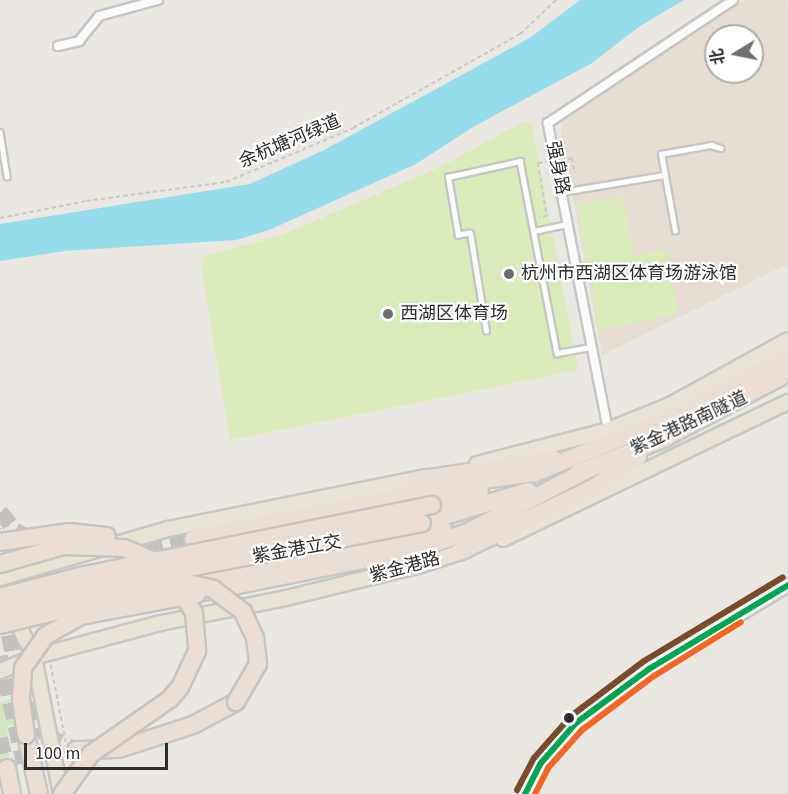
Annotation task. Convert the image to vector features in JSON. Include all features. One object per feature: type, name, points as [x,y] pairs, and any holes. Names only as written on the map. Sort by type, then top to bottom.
[{"type":"highway","name":"紫金港路南隧道","points":[[589,461],[788,356]]},
{"type":"highway","name":"紫金港路南隧道","points":[[589,461],[663,439],[788,374]]},
{"type":"highway","points":[[459,552],[593,488],[663,439]]},
{"type":"highway","points":[[0,542],[87,533],[172,552],[483,480],[535,473],[589,461]]},
{"type":"highway","points":[[417,480],[589,461]]},
{"type":"highway","points":[[0,625],[77,604],[419,536],[468,532],[519,504],[550,493],[589,461]]},
{"type":"highway","name":"紫金港立交","points":[[0,611],[131,579],[419,536],[589,461]]},
{"type":"highway","name":"紫金港立交","points":[[0,597],[199,545],[432,505],[535,473]]},
{"type":"highway","points":[[39,794],[26,735],[21,685],[28,657],[51,631],[81,615],[313,573],[419,536]]},
{"type":"highway","points":[[0,564],[64,546],[124,548],[154,561],[171,574],[194,613],[197,651],[180,687],[170,699],[91,754],[62,794]]},
{"type":"highway","points":[[76,750],[119,749],[192,725],[236,702],[258,664],[250,624],[229,598],[188,583]]},
{"type":"highway","points":[[24,763],[30,794]]},
{"type":"highway","points":[[7,768],[12,794]]},
{"type":"main road","points":[[0,578],[168,529],[417,480],[608,430],[670,405],[788,340]]},
{"type":"main road","name":"紫金港路","points":[[0,671],[34,657],[161,623],[210,615],[421,566],[522,531],[788,402]]},
{"type":"main road","points":[[0,589],[34,657],[62,794]]},
{"type":"street","points":[[58,46],[79,41],[99,16],[158,0]]},
{"type":"street","name":"强身路","points":[[608,430],[548,123],[732,0]]},
{"type":"street","points":[[525,794],[541,763],[576,723],[649,669],[788,585]]},
{"type":"lane","points":[[0,132],[8,176]]},
{"type":"lane","points":[[675,231],[661,154],[711,145],[721,148]]},
{"type":"lane","points":[[486,331],[470,233],[458,235],[448,177],[520,161],[557,353],[592,346]]},
{"type":"lane","points":[[562,192],[664,175]]},
{"type":"lane","points":[[534,231],[568,224]]},
{"type":"path","name":"余杭塘河绿道","points":[[0,218],[86,201],[226,182],[353,128],[520,34],[556,0]]},
{"type":"path","points":[[531,219],[547,216],[538,163],[572,158],[575,173]]},
{"type":"shaded area","points":[[745,0],[786,0],[788,8],[788,264],[602,355],[561,134],[562,122],[671,43]]},
{"type":"green space","name":"西湖区体育场","points":[[525,121],[532,124],[578,370],[230,440],[200,258],[282,235],[440,167]]},
{"type":"green space","points":[[623,196],[634,256],[666,250],[678,313],[600,330],[577,205]]},
{"type":"green space","points":[[18,696],[18,734],[11,724],[7,726],[9,756],[7,764],[0,767],[0,703]]},
{"type":"water","points":[[580,0],[684,0],[640,26],[592,63],[473,127],[416,164],[269,230],[236,240],[65,251],[0,261],[0,224],[250,184],[324,150],[531,37]]},
{"type":"tunnel","points":[[0,512],[15,530],[36,543]]},
{"type":"tunnel","points":[[123,551],[193,539]]},
{"type":"tunnel","points":[[0,588],[18,682],[27,706],[46,735],[76,750]]},
{"type":"tunnel","points":[[0,656],[24,763]]},
{"type":"tunnel","points":[[0,738],[7,768]]},
{"type":"transit line","points":[[517,790],[534,758],[571,716],[644,661],[783,577]]},
{"type":"transit line","points":[[525,794],[541,763],[576,723],[649,669],[788,585]]},
{"type":"transit line","points":[[535,794],[548,768],[582,730],[654,676],[741,622]]},
{"type":"place","name":"杭州市西湖区体育场游泳馆","points":[[509,274]]},
{"type":"place","name":"西湖区体育场","points":[[388,314]]}]
